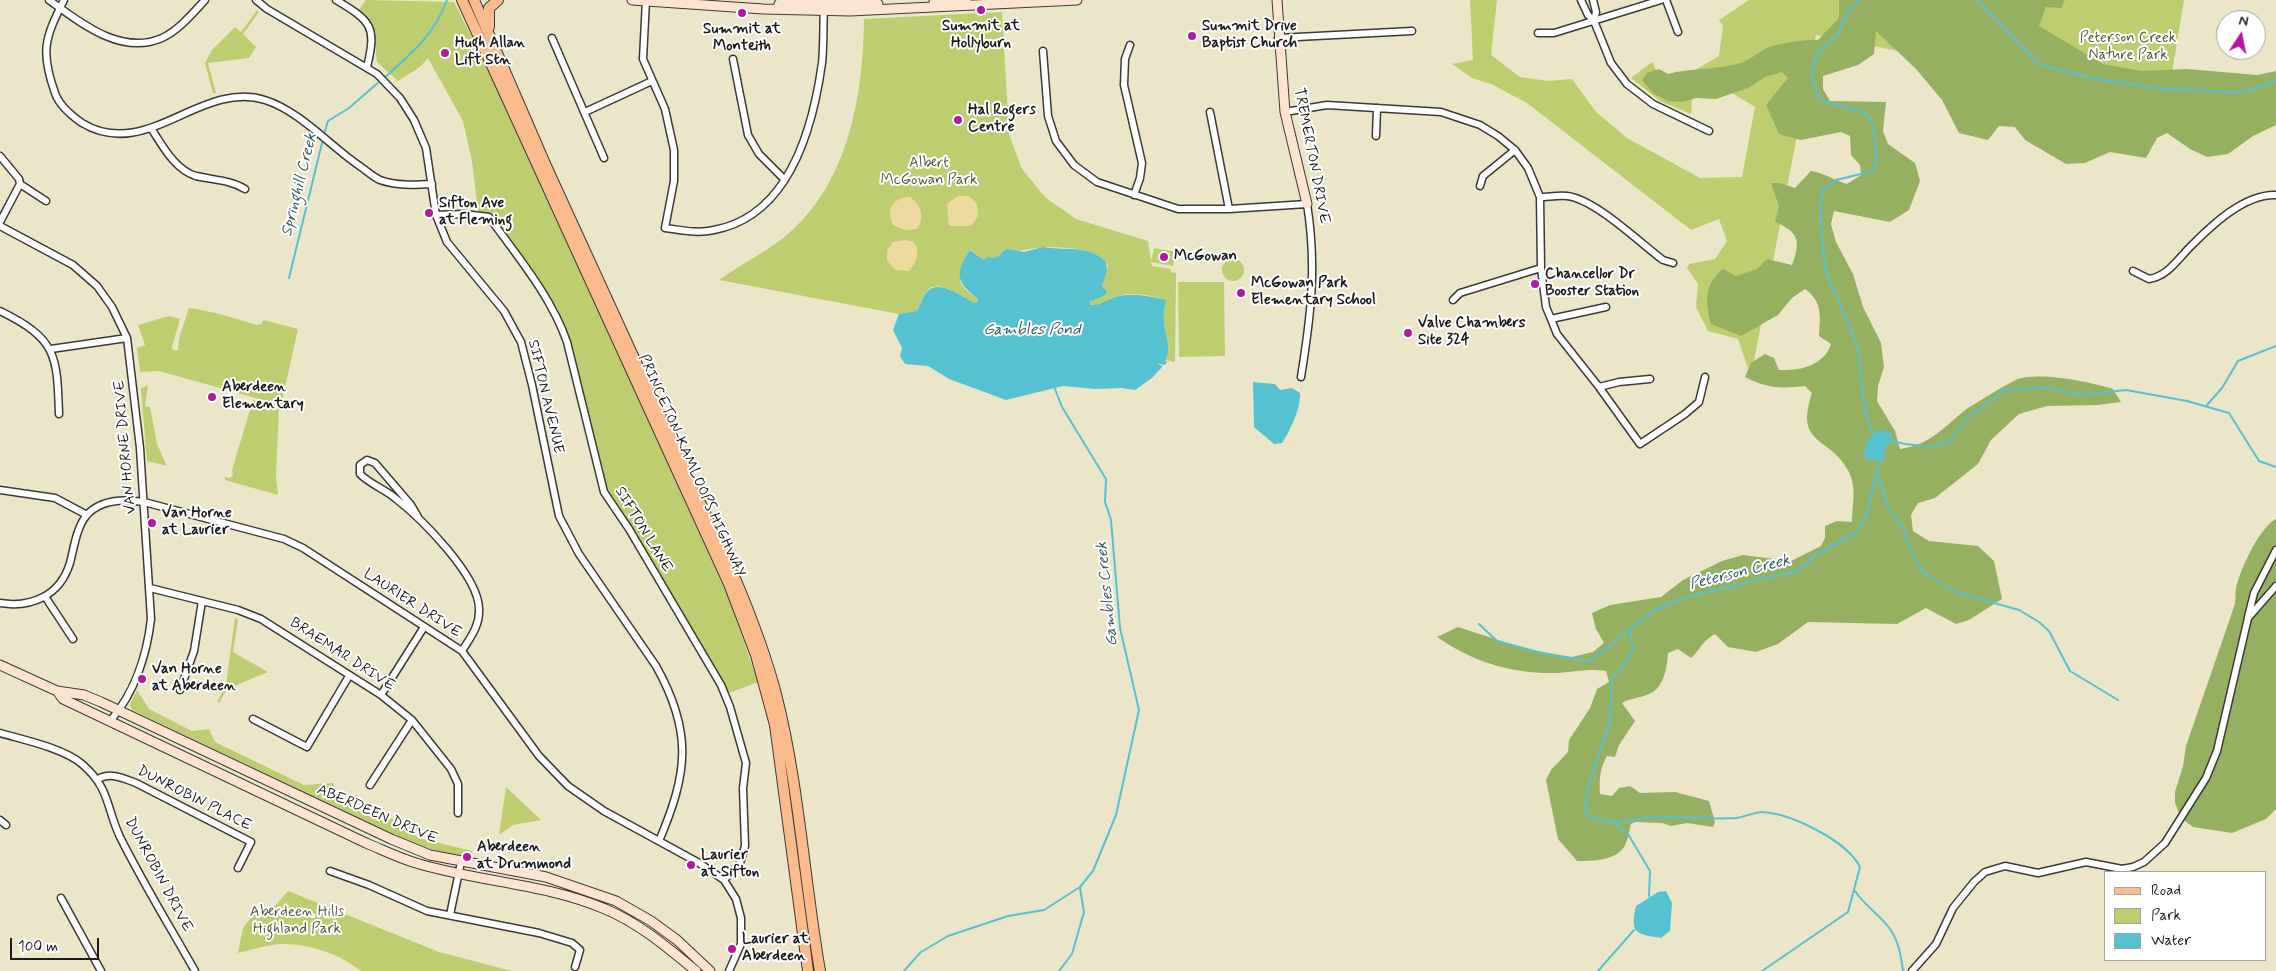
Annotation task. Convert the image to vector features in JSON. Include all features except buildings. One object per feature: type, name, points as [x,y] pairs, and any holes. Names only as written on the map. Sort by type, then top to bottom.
[{"type":"main road","name":"PRINCETON-KAMLOOPS HIGHWAY","points":[[462,0],[729,584],[753,646],[780,750],[808,971]]},
{"type":"main road","name":"PRINCETON-KAMLOOPS HIGHWAY","points":[[474,0],[546,166],[737,583],[764,651],[776,693],[788,748],[820,971]]},
{"type":"main road","points":[[491,40],[487,14],[489,8],[498,0]]},
{"type":"main road","points":[[632,0],[824,5],[1077,0]]},
{"type":"main road","points":[[714,0],[766,4],[824,5],[968,0]]},
{"type":"main road","name":"TREMERTON DRIVE","points":[[1277,0],[1278,38],[1285,112],[1307,204]]},
{"type":"main road","name":"ABERDEEN DRIVE","points":[[0,665],[57,691],[84,695],[390,839],[430,855],[546,877],[616,901],[671,935],[710,971]]},
{"type":"main road","name":"ABERDEEN DRIVE","points":[[57,691],[63,699],[111,720],[366,843],[415,863],[537,887],[571,896],[607,909],[642,929],[696,971]]},
{"type":"street","points":[[49,0],[110,39],[127,44],[141,44],[163,38],[183,23],[205,0]]},
{"type":"street","points":[[64,0],[50,27],[46,47],[46,69],[56,98],[73,117],[92,129],[112,133],[134,134],[218,99],[243,96],[266,100],[288,110],[348,159],[378,179],[398,184],[432,184]]},
{"type":"street","name":"SIFTON AVENUE","points":[[256,0],[267,9],[367,67],[377,74],[400,98],[414,120],[426,148],[436,215],[447,242],[504,311],[521,342],[532,385],[559,516],[579,554],[656,666],[679,718],[682,745],[681,773],[674,806],[659,841]]},
{"type":"street","points":[[336,0],[355,11],[369,25],[373,43],[367,67]]},
{"type":"street","points":[[646,0],[643,59],[665,109],[674,150],[674,181],[665,228],[693,232],[714,230],[735,223],[766,203],[796,161],[810,123],[822,62],[824,5]]},
{"type":"street","points":[[1581,0],[1588,15],[1594,20],[1611,63],[1626,84],[1653,104],[1709,131]]},
{"type":"street","points":[[1593,0],[1596,12],[1594,20]]},
{"type":"street","points":[[1538,33],[1554,33],[1661,0]]},
{"type":"street","points":[[1666,0],[1678,32]]},
{"type":"street","points":[[1278,38],[1412,30]]},
{"type":"street","points":[[552,38],[604,158]]},
{"type":"street","points":[[1130,45],[1124,59],[1124,85],[1142,163],[1140,178],[1134,195]]},
{"type":"street","points":[[1043,50],[1048,116],[1056,141],[1074,165],[1097,182],[1178,209],[1229,209],[1307,204]]},
{"type":"street","points":[[733,59],[748,135],[759,154],[784,180]]},
{"type":"street","points":[[585,112],[652,81]]},
{"type":"street","points":[[1285,112],[1327,105],[1440,112],[1461,118],[1498,136],[1515,150],[1528,168],[1540,197],[1541,268],[1546,307],[1557,334],[1599,387],[1640,444],[1685,414],[1699,402],[1706,377]]},
{"type":"street","points":[[1376,136],[1377,108]]},
{"type":"street","points":[[1210,112],[1229,209]]},
{"type":"street","points":[[151,128],[166,151],[179,165],[194,175],[238,184],[246,189]]},
{"type":"street","points":[[1480,186],[1483,176],[1515,150]]},
{"type":"street","points":[[0,156],[19,179],[20,184],[46,201]]},
{"type":"street","points":[[0,224],[20,184]]},
{"type":"street","points":[[2133,271],[2149,279],[2160,276],[2209,229],[2235,210],[2252,200],[2276,195]]},
{"type":"street","points":[[1540,197],[1568,196],[1585,202],[1601,211],[1663,260],[1673,263]]},
{"type":"street","name":"TREMERTON DRIVE","points":[[1301,377],[1310,325],[1313,270],[1313,241],[1307,204]]},
{"type":"street","name":"SIFTON LANE","points":[[436,215],[464,214],[489,217],[546,298],[563,329],[567,342],[604,492],[724,691],[746,763],[743,788],[745,846],[740,862],[724,880]]},
{"type":"street","name":"VAN HORNE DRIVE","points":[[0,224],[73,265],[91,281],[112,307],[127,338],[144,502],[151,619],[148,644],[142,664],[119,711],[111,720]]},
{"type":"street","points":[[1453,300],[1460,293],[1541,268]]},
{"type":"street","points":[[1551,319],[1606,307]]},
{"type":"street","points":[[0,311],[23,322],[51,349],[56,366],[59,414]]},
{"type":"street","points":[[51,349],[127,338]]},
{"type":"street","points":[[1599,387],[1619,382],[1650,379]]},
{"type":"street","points":[[418,517],[411,505],[375,463],[367,460],[362,462],[359,470],[363,477],[394,497],[418,517],[469,577],[477,595],[480,610],[476,627],[462,651]]},
{"type":"street","points":[[0,490],[55,498],[87,515],[77,535],[69,566],[62,581],[46,598],[17,605],[0,603]]},
{"type":"street","name":"LAURIER DRIVE","points":[[87,515],[114,500],[128,499],[284,539],[303,548],[462,651],[539,756],[568,786],[604,811],[711,870],[724,880],[736,899],[741,918],[741,944],[729,971]]},
{"type":"street","points":[[1912,971],[1936,944],[1953,908],[1974,882],[1985,872],[2005,866],[2038,873],[2086,862],[2122,868],[2133,867],[2144,862],[2165,843],[2206,778],[2217,751],[2254,593],[2276,550]]},
{"type":"street","points":[[2248,618],[2276,586]]},
{"type":"street","name":"BRAEMAR DRIVE","points":[[150,588],[261,619],[382,695],[412,720],[451,770],[458,784],[458,813]]},
{"type":"street","points":[[46,598],[73,639]]},
{"type":"street","points":[[180,690],[194,652],[202,601]]},
{"type":"street","points":[[382,695],[424,627]]},
{"type":"street","points":[[253,719],[307,747],[349,676]]},
{"type":"street","points":[[370,785],[412,720]]},
{"type":"street","name":"DUNROBIN DRIVE","points":[[0,733],[64,754],[80,763],[98,779],[108,799],[120,836],[195,971]]},
{"type":"street","name":"DUNROBIN PLACE","points":[[98,779],[105,775],[122,777],[136,782],[251,842],[238,868]]},
{"type":"street","points":[[0,820],[6,825]]},
{"type":"street","points":[[450,915],[461,862]]},
{"type":"street","points":[[330,871],[369,884],[427,911],[539,933],[572,943],[580,950],[575,967]]},
{"type":"street","points":[[61,898],[101,971]]},
{"type":"green space","points":[[366,0],[454,2],[509,111],[728,597],[758,682],[727,694],[606,488],[559,311],[497,220],[486,212],[478,212],[472,161],[463,121],[428,58],[420,67],[398,81],[377,62],[374,31],[358,11]]},
{"type":"green space","name":"Peterson Creek Nature Park","points":[[1470,0],[1497,0],[1491,55],[1520,77],[1548,81],[1572,79],[1596,112],[1627,138],[1700,178],[1742,177],[1755,107],[1724,88],[1693,87],[1691,114],[1660,101],[1631,78],[1652,62],[1658,74],[1688,74],[1719,56],[1723,26],[1719,20],[1749,0],[2184,0],[2167,103],[1816,35],[1751,377],[1738,339],[1708,331],[1696,307],[1698,284],[1687,268],[1689,264],[1715,259],[1727,241],[1719,219],[1691,230],[1527,103],[1491,84],[1472,78],[1452,64],[1473,60]]},
{"type":"green space","points":[[1839,0],[2065,0],[2061,8],[2046,7],[2039,26],[2103,64],[2141,71],[2187,69],[2257,75],[2276,71],[2276,125],[2253,136],[2228,154],[2207,157],[2190,149],[2167,133],[2157,138],[2146,158],[2110,152],[2085,163],[2066,164],[2025,140],[2015,127],[1999,126],[1988,140],[1959,133],[1942,100],[1916,69],[1876,31],[1874,54],[1858,65],[1823,76],[1823,89],[1830,101],[1886,102],[1883,131],[1888,144],[1915,163],[1920,181],[1909,210],[1890,222],[1834,211],[1831,224],[1836,242],[1853,274],[1863,307],[1881,343],[1884,367],[1878,386],[1877,401],[1895,431],[1900,449],[1911,447],[1930,439],[1968,408],[2018,379],[2053,377],[2092,384],[2113,389],[2121,402],[2098,405],[2047,406],[2019,414],[1991,440],[1978,464],[1935,498],[1918,503],[1911,515],[1913,531],[1929,541],[1978,546],[1994,561],[2002,599],[1969,620],[1956,624],[1926,608],[1897,624],[1808,622],[1778,644],[1756,652],[1728,647],[1715,634],[1707,639],[1691,658],[1678,649],[1668,653],[1666,671],[1658,687],[1649,694],[1622,703],[1635,721],[1619,745],[1615,757],[1607,756],[1600,774],[1600,794],[1612,796],[1619,788],[1630,786],[1640,793],[1675,792],[1709,801],[1715,822],[1713,827],[1687,823],[1671,826],[1662,823],[1635,822],[1631,824],[1624,847],[1620,852],[1609,858],[1577,861],[1558,839],[1546,780],[1551,770],[1568,752],[1569,740],[1590,708],[1597,689],[1609,682],[1606,671],[1587,670],[1540,673],[1509,669],[1479,660],[1437,637],[1458,627],[1526,649],[1572,657],[1593,652],[1604,643],[1596,629],[1592,613],[1610,605],[1661,597],[1683,580],[1722,561],[1743,555],[1791,561],[1821,546],[1825,538],[1825,526],[1837,521],[1852,522],[1853,484],[1849,472],[1841,460],[1811,432],[1808,423],[1808,410],[1812,393],[1805,386],[1774,387],[1745,377],[1751,363],[1765,354],[1774,358],[1779,370],[1810,366],[1823,357],[1831,344],[1819,336],[1819,310],[1815,299],[1805,289],[1792,298],[1778,315],[1741,336],[1711,324],[1707,301],[1712,281],[1723,269],[1736,276],[1757,269],[1767,259],[1792,265],[1797,250],[1796,238],[1789,230],[1775,222],[1779,206],[1771,183],[1780,183],[1795,188],[1811,171],[1847,184],[1861,175],[1860,165],[1851,155],[1850,136],[1841,132],[1801,140],[1779,134],[1766,105],[1788,78],[1782,72],[1765,77],[1748,88],[1716,99],[1696,98],[1682,102],[1668,101],[1654,94],[1642,80],[1647,73],[1659,69],[1668,74],[1728,66],[1744,62],[1770,47],[1791,42],[1818,40],[1839,18]]},
{"type":"green space","points":[[257,10],[259,12],[243,34],[256,47],[249,58],[208,63],[216,93],[213,93],[205,63],[212,50],[235,27],[241,32]]},
{"type":"green space","name":"Albert McGowan Park","points":[[1002,12],[1009,134],[1022,169],[1046,198],[1076,219],[1148,241],[1151,261],[1154,248],[1176,252],[1173,266],[1151,262],[1152,266],[1171,269],[1171,272],[1176,273],[1175,362],[1165,360],[1168,351],[1168,341],[1164,325],[1165,300],[1147,295],[1126,294],[1099,304],[1089,305],[1089,302],[1104,296],[1108,292],[1102,286],[1108,266],[1096,254],[1076,249],[1045,247],[1019,251],[1007,249],[999,257],[984,260],[971,250],[962,267],[960,281],[965,289],[978,299],[977,303],[946,288],[934,287],[927,291],[917,311],[899,314],[719,280],[788,234],[809,213],[825,189],[839,163],[856,107],[863,48],[864,19]]},
{"type":"green space","points":[[1229,259],[1237,259],[1244,266],[1244,274],[1237,281],[1229,281],[1222,274],[1222,266]]},
{"type":"green space","points":[[1178,282],[1224,282],[1225,356],[1179,357]]},
{"type":"green space","points":[[189,308],[257,325],[261,324],[264,320],[298,329],[281,405],[159,371],[140,372],[137,348],[145,345],[138,325],[169,316],[180,319],[172,347],[173,350],[178,350],[179,338]]},
{"type":"green space","points":[[148,385],[145,406],[150,407],[157,444],[167,466],[147,461],[141,389]]},
{"type":"green space","points":[[253,400],[279,407],[276,476],[278,495],[225,480],[225,477],[233,476],[232,470]]},
{"type":"green space","points":[[2276,519],[2276,809],[2266,819],[2232,833],[2193,827],[2181,818],[2175,803],[2175,792],[2183,766],[2186,746],[2235,604],[2236,586],[2243,567],[2258,538],[2270,523]]},
{"type":"green space","points":[[235,618],[238,619],[233,652],[268,672],[227,689],[219,703],[217,702],[226,685]]},
{"type":"green space","points":[[137,690],[149,709],[192,731],[209,729],[215,742],[304,785],[333,783],[338,801],[378,820],[401,818],[418,838],[472,851],[471,857],[437,851],[405,840],[132,710],[130,704]]},
{"type":"green space","points":[[506,787],[541,820],[513,825],[499,835]]},
{"type":"green space","name":"Aberdeen Hills Highland Park","points":[[288,891],[439,952],[512,971],[361,971],[334,955],[302,945],[291,944],[269,945],[238,953],[243,928],[254,914],[276,905]]},
{"type":"sand","points":[[958,196],[969,196],[977,204],[978,216],[971,226],[949,226],[947,204]]},
{"type":"sand","points":[[909,197],[919,207],[922,216],[916,229],[904,230],[893,225],[890,214],[895,202]]},
{"type":"sand","points":[[905,240],[916,245],[917,257],[908,271],[896,270],[887,261],[887,250],[893,242]]},
{"type":"water","name":"Gambles Pond","points":[[1043,247],[1084,250],[1099,256],[1106,262],[1107,271],[1102,286],[1108,292],[1104,296],[1089,302],[1090,305],[1097,305],[1115,297],[1127,295],[1147,296],[1166,300],[1164,325],[1168,346],[1165,360],[1167,362],[1165,365],[1156,363],[1163,366],[1152,378],[1135,390],[1063,386],[1006,400],[949,379],[928,366],[905,364],[900,356],[902,348],[893,330],[899,314],[917,311],[925,294],[934,287],[946,288],[977,303],[978,299],[965,287],[960,277],[962,265],[970,250],[984,260],[988,257],[997,257],[1007,249],[1024,252]]},
{"type":"water","points":[[1253,382],[1275,384],[1280,390],[1292,388],[1300,393],[1297,412],[1282,443],[1274,444],[1254,427]]},
{"type":"water","points":[[1882,430],[1891,432],[1890,443],[1886,446],[1883,461],[1870,460],[1864,456],[1865,447],[1874,434]]},
{"type":"water","points":[[1666,891],[1672,903],[1670,931],[1661,938],[1636,931],[1634,915],[1636,906],[1658,892]]},
{"type":"waterway","name":"Springhill Creek","points":[[384,78],[429,34],[447,0]]},
{"type":"waterway","name":"Peterson Creek","points":[[1859,0],[1850,9],[1838,34],[1818,52],[1811,75],[1818,96],[1823,101],[1864,113],[1870,117],[1874,131],[1877,160],[1873,171],[1836,180],[1823,190],[1820,209],[1825,269],[1858,347],[1865,411],[1874,436]]},
{"type":"waterway","points":[[1977,0],[2040,65],[2101,80],[2164,89],[2238,92],[2253,90],[2276,80]]},
{"type":"waterway","name":"Springhill Creek","points":[[324,134],[328,121],[349,108],[380,81]]},
{"type":"waterway","name":"Springhill Creek","points":[[289,278],[323,139]]},
{"type":"waterway","points":[[2206,406],[2222,388],[2238,361],[2276,346]]},
{"type":"waterway","points":[[1889,440],[1905,444],[1935,447],[1950,441],[1967,418],[2005,390],[2049,388],[2081,395],[2126,390],[2187,401],[2229,413],[2259,461],[2276,467]]},
{"type":"waterway","name":"Gambles Creek","points":[[904,971],[921,952],[948,936],[1008,916],[1044,910],[1080,887],[1093,871],[1116,815],[1139,710],[1120,628],[1111,520],[1105,502],[1106,479],[1062,407],[1055,389]]},
{"type":"waterway","name":"Peterson Creek","points":[[1479,624],[1497,641],[1549,655],[1590,661],[1653,611],[1687,597],[1800,570],[1814,556],[1856,533],[1868,512],[1879,460]]},
{"type":"waterway","points":[[1878,475],[1888,507],[1903,527],[1912,555],[1924,573],[1955,592],[2019,610],[2039,622],[2049,631],[2070,671],[2118,700]]},
{"type":"waterway","name":"Peterson Creek","points":[[1630,631],[1633,649],[1623,666],[1612,678],[1610,718],[1587,795],[1586,807],[1588,816],[1598,820],[1622,822],[1656,817],[1726,818],[1760,812],[1775,814],[1803,823],[1831,839],[1853,857],[1860,867],[1848,912],[1762,971]]},
{"type":"waterway","points":[[1614,823],[1628,834],[1650,871],[1649,896]]},
{"type":"waterway","name":"Gambles Creek","points":[[1059,971],[1072,954],[1084,912],[1080,888]]},
{"type":"waterway","points":[[1855,891],[1893,934],[1899,949],[1903,971]]},
{"type":"waterway","points":[[1598,971],[1634,930]]},
{"type":"place","name":"Summit at Hollyburn","points":[[981,10]]},
{"type":"place","name":"Summit at Monteith","points":[[742,13]]},
{"type":"place","name":"Summit Drive Baptist Church","points":[[1192,36]]},
{"type":"place","name":"Hugh Allan Lift Stn","points":[[445,53]]},
{"type":"place","name":"Hal Rogers Centre","points":[[958,120]]},
{"type":"place","name":"Sifton Ave at Fleming","points":[[429,213]]},
{"type":"place","name":"McGowan","points":[[1164,257]]},
{"type":"place","name":"Chancellor Dr Booster Station","points":[[1535,284]]},
{"type":"place","name":"McGowan Park Elementary School","points":[[1241,293]]},
{"type":"place","name":"Valve Chambers Site 324","points":[[1408,333]]},
{"type":"place","name":"Aberdeen Elementary","points":[[212,397]]},
{"type":"place","name":"Van Horne at Laurier","points":[[152,523]]},
{"type":"place","name":"Van Horne at Aberdeen","points":[[142,679]]},
{"type":"place","name":"Aberdeen at Drummond","points":[[467,857]]},
{"type":"place","name":"Laurier at Sifton","points":[[691,865]]},
{"type":"place","name":"Laurier at Aberdeen","points":[[732,949]]}]
